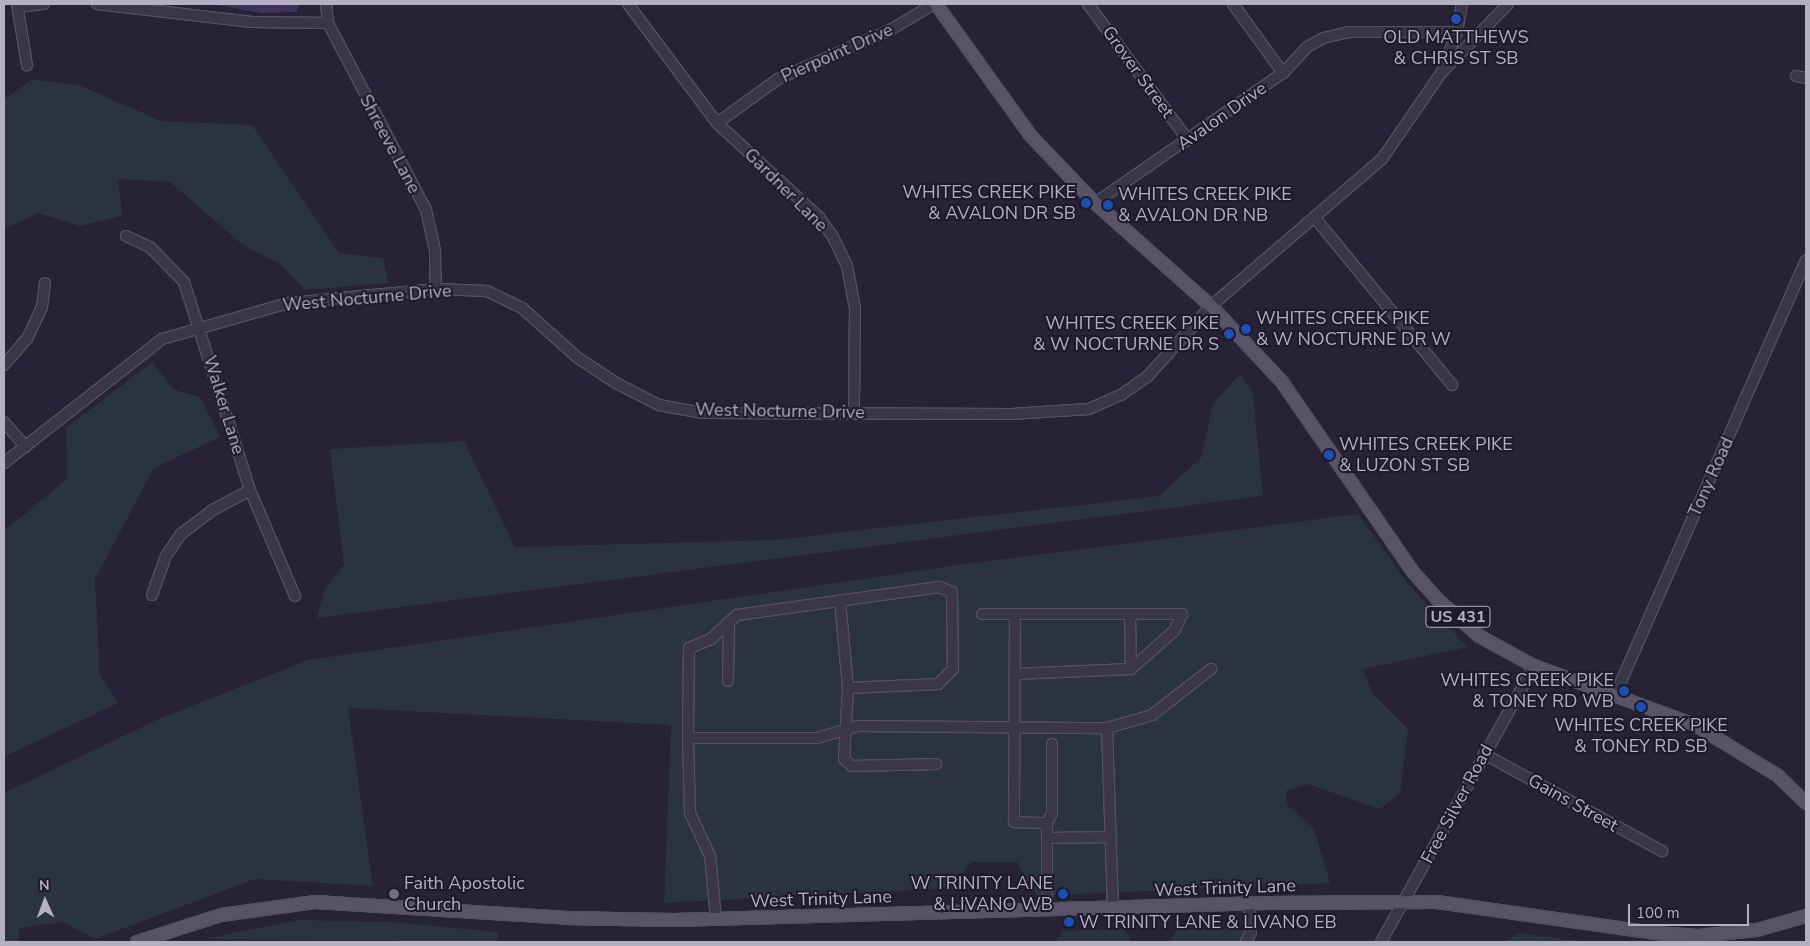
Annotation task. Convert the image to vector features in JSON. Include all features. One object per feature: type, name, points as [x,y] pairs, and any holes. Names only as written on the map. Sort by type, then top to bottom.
[{"type":"main road","name":"US 431","points":[[935,4],[1030,135],[1095,203],[1210,306],[1308,415],[1413,572],[1479,636],[1534,666],[1616,693],[1712,734],[1777,775],[1806,803]]},
{"type":"main road","name":"West Trinity Lane","points":[[137,942],[221,915],[315,902],[567,918],[716,919],[1405,901],[1502,908],[1656,933],[1698,936],[1757,930],[1806,916]]},
{"type":"street","points":[[27,65],[18,5],[44,4]]},
{"type":"street","points":[[97,4],[252,22],[328,23]]},
{"type":"street","name":"Shreeve Lane","points":[[326,4],[328,23],[426,210],[435,250],[436,289]]},
{"type":"street","name":"Gardner Lane","points":[[628,4],[718,123],[819,217],[847,266],[855,308],[854,412]]},
{"type":"street","name":"Pierpoint Drive","points":[[718,123],[778,79],[890,30],[935,4]]},
{"type":"street","name":"Grover Street","points":[[1088,4],[1188,140]]},
{"type":"street","points":[[1233,4],[1283,73]]},
{"type":"street","points":[[1441,73],[1457,32],[1462,4]]},
{"type":"street","points":[[1441,73],[1508,4]]},
{"type":"street","name":"Avalon Drive","points":[[1095,203],[1283,73],[1308,47],[1328,36],[1348,32],[1457,32]]},
{"type":"street","name":"West Nocturne Drive","points":[[4,463],[143,350],[200,325],[288,303],[436,289],[487,291],[522,308],[578,358],[616,384],[659,404],[703,413],[1012,414],[1089,409],[1121,395],[1148,376],[1210,306],[1382,159],[1441,73]]},
{"type":"street","points":[[1796,76],[1806,78]]},
{"type":"street","points":[[1314,218],[1452,385]]},
{"type":"street","name":"Walker Lane","points":[[126,236],[166,261],[184,282],[200,325],[250,490],[295,596]]},
{"type":"street","name":"Tony Road","points":[[1616,693],[1806,261]]},
{"type":"street","points":[[4,365],[27,339],[42,307],[45,283]]},
{"type":"street","points":[[4,422],[26,447]]},
{"type":"street","points":[[152,595],[166,556],[181,534],[211,511],[250,490]]},
{"type":"street","points":[[716,919],[710,856],[690,813],[688,738],[689,648],[711,639],[736,615],[939,587],[952,592],[953,669],[946,678],[938,684],[848,688]]},
{"type":"street","points":[[840,600],[848,688],[844,759],[852,766],[936,764]]},
{"type":"street","points":[[982,614],[1182,614],[1175,630],[1131,669],[1015,674]]},
{"type":"street","points":[[1015,614],[1016,727],[1014,822],[1047,823]]},
{"type":"street","points":[[1130,614],[1131,669]]},
{"type":"street","points":[[728,681],[729,622]]},
{"type":"street","name":"Free Silver Road","points":[[1381,942],[1534,666]]},
{"type":"street","points":[[688,738],[817,738],[847,729],[1107,728],[1152,715],[1211,669]]},
{"type":"street","points":[[1107,728],[1113,909]]},
{"type":"street","points":[[1048,910],[1047,823],[1052,812],[1052,744]]},
{"type":"street","name":"Gains Street","points":[[1484,754],[1662,851]]},
{"type":"street","points":[[1048,838],[1110,837]]},
{"type":"street","points":[[1246,942],[1251,932],[1250,904]]},
{"type":"shaded area","points":[[212,4],[299,4],[297,12],[262,13]]},
{"type":"shaded area","points":[[33,79],[81,86],[161,121],[252,125],[339,253],[383,258],[389,283],[305,290],[280,264],[243,245],[170,182],[118,179],[122,216],[80,226],[38,213],[4,229],[4,99]]},
{"type":"shaded area","points":[[152,362],[175,390],[200,397],[220,437],[154,468],[95,579],[100,675],[118,703],[4,757],[4,531],[67,479],[66,428]]},
{"type":"shaded area","points":[[1240,374],[1253,393],[1263,496],[317,618],[324,590],[344,565],[330,449],[464,441],[515,547],[774,540],[1159,496],[1201,458],[1213,404]]},
{"type":"shaded area","points":[[1358,514],[1408,584],[1468,647],[1363,669],[1372,693],[1408,729],[1400,793],[1380,809],[1308,784],[1286,791],[1287,805],[1314,828],[1330,883],[1037,896],[1017,862],[971,862],[952,888],[664,903],[671,725],[348,708],[373,886],[255,879],[95,939],[63,922],[19,928],[19,942],[4,942],[4,793],[161,718],[308,660],[958,565]]},
{"type":"shaded area","points":[[300,920],[391,922],[498,932],[498,942],[203,939]]},
{"type":"shaded area","points":[[1253,928],[1247,942],[1170,942],[1176,930]]},
{"type":"shaded area","points":[[1124,929],[1133,942],[1055,942],[1063,931]]},
{"type":"shaded area","points":[[1518,933],[1587,942],[1505,942]]},
{"type":"place","name":"OLD MATTHEWS & CHRIS ST SB","points":[[1456,19]]},
{"type":"place","name":"WHITES CREEK PIKE & AVALON DR SB","points":[[1086,203]]},
{"type":"place","name":"WHITES CREEK PIKE & AVALON DR NB","points":[[1108,205]]},
{"type":"place","name":"WHITES CREEK PIKE & W NOCTURNE DR W","points":[[1246,329]]},
{"type":"place","name":"WHITES CREEK PIKE & W NOCTURNE DR S","points":[[1229,334]]},
{"type":"place","name":"WHITES CREEK PIKE & LUZON ST SB","points":[[1329,455]]},
{"type":"place","name":"WHITES CREEK PIKE & TONEY RD WB","points":[[1624,691]]},
{"type":"place","name":"WHITES CREEK PIKE & TONEY RD SB","points":[[1641,707]]},
{"type":"place","name":"Faith Apostolic Church","points":[[394,894]]},
{"type":"place","name":"W TRINITY LANE & LIVANO WB","points":[[1063,894]]},
{"type":"place","name":"W TRINITY LANE & LIVANO EB","points":[[1069,922]]}]
